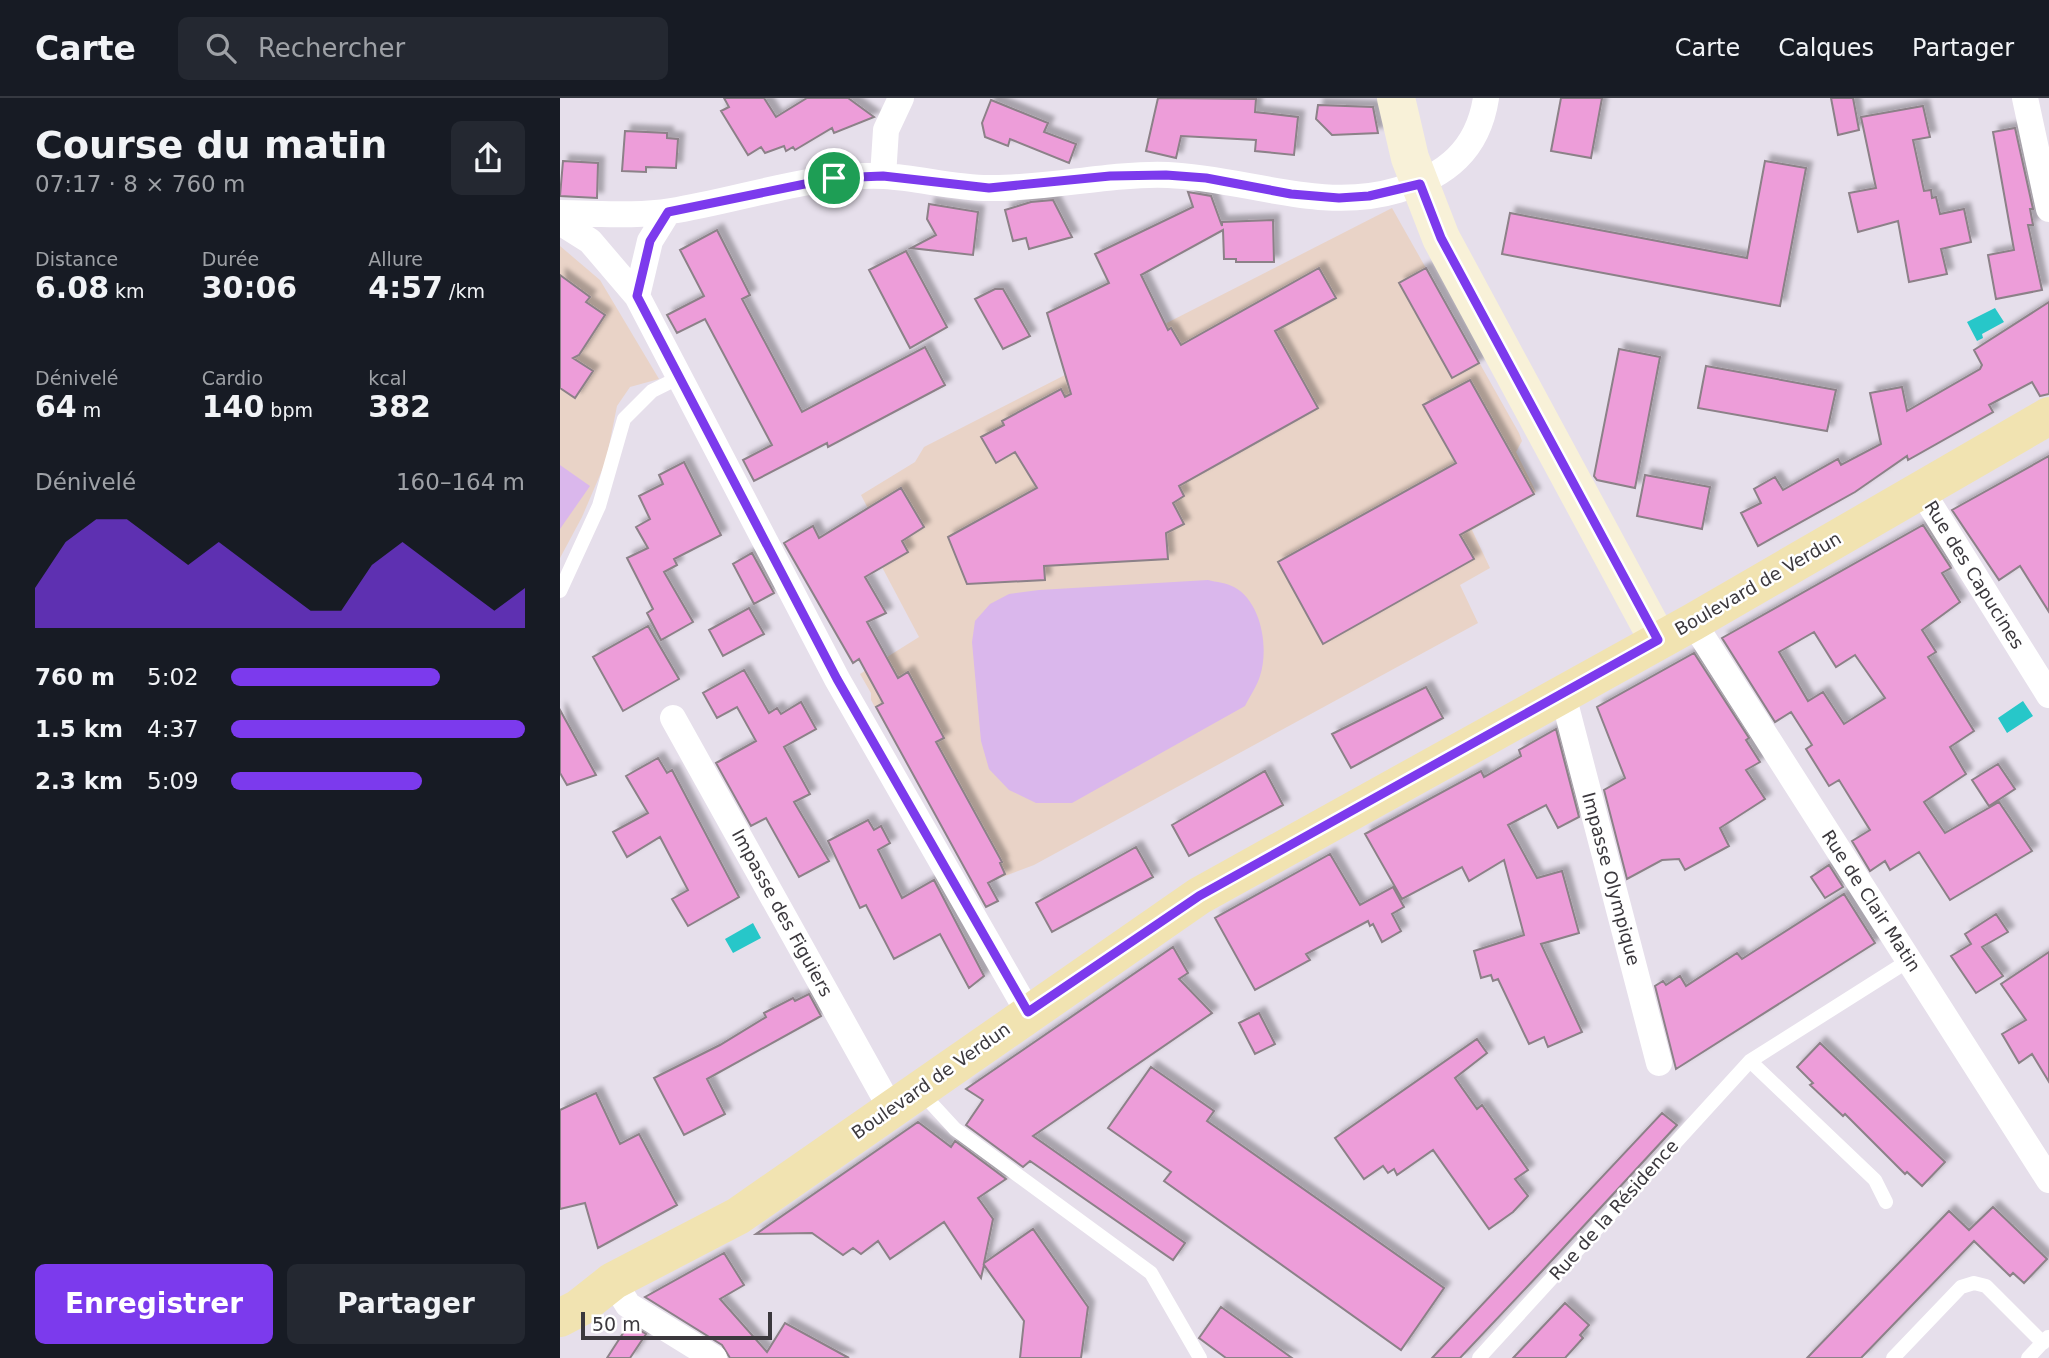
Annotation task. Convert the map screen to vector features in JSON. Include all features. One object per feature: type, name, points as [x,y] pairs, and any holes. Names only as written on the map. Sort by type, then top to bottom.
[{"type":"main road","name":"Boulevard de Verdun","points":[[560,1318],[579,1308],[613,1281],[730,1222],[1028,1012],[1199,896],[1693,622],[2049,416]]},
{"type":"main road","name":"Boulevard de Verdun","points":[[560,1293],[613,1281]]},
{"type":"street","points":[[883,176],[886,130],[901,98]]},
{"type":"street","points":[[1396,98],[1406,144],[1441,238],[1658,640]]},
{"type":"street","points":[[560,213],[668,212],[834,178],[883,176],[989,188],[1110,176],[1166,175],[1206,178],[1291,194],[1339,198],[1369,196],[1420,184],[1447,170],[1476,134],[1486,98]]},
{"type":"street","points":[[2025,98],[2049,209]]},
{"type":"street","points":[[637,296],[650,241],[668,212]]},
{"type":"street","points":[[560,222],[590,241],[637,296],[837,679],[1028,1012]]},
{"type":"street","name":"Rue des Capucines","points":[[1921,490],[2049,695]]},
{"type":"street","name":"Rue de Clair Matin","points":[[1693,622],[2049,1180]]},
{"type":"street","name":"Impasse Olympique","points":[[1563,695],[1659,1063]]},
{"type":"street","name":"Impasse des Figuiers","points":[[673,718],[905,1099]]},
{"type":"street","points":[[613,1281],[628,1305],[714,1358]]},
{"type":"lane","points":[[560,591],[599,506],[624,419],[652,391],[680,377]]},
{"type":"lane","name":"Rue de la Résidence","points":[[1479,1358],[1750,1061],[1908,961]]},
{"type":"lane","points":[[1750,1061],[1875,1180],[1886,1202]]},
{"type":"lane","points":[[905,1099],[955,1129],[1151,1273],[1200,1358]]},
{"type":"lane","points":[[1894,1358],[1961,1287],[1974,1283],[1986,1286],[2046,1339],[2028,1358]]},
{"type":"shaded area","points":[[1392,208],[1519,433],[1522,441],[1516,452],[1536,492],[1472,530],[1490,568],[1460,585],[1478,623],[1034,865],[976,887],[871,700],[871,693],[860,674],[919,637],[865,535],[878,528],[861,495],[915,462],[924,447]]},
{"type":"shaded area","points":[[560,246],[600,280],[659,379],[630,387],[617,406],[606,461],[582,517],[560,558]]},
{"type":"shaded area","points":[[560,465],[590,486],[560,529]]},
{"type":"shaded area","points":[[1208,580],[1231,586],[1244,594],[1251,603],[1261,627],[1263,665],[1257,684],[1245,706],[1072,803],[1036,803],[1009,790],[989,769],[981,741],[972,642],[975,621],[990,604],[1009,594],[1039,590]]},
{"type":"water","points":[[1995,308],[2004,322],[1982,334],[1983,338],[1977,341],[1967,322]]},
{"type":"water","points":[[2023,701],[2033,716],[2007,733],[1998,718]]},
{"type":"water","points":[[753,923],[761,938],[733,953],[725,939]]},
{"type":"building","points":[[724,98],[764,98],[776,117],[807,98],[848,98],[874,117],[834,133],[832,128],[795,150],[793,147],[786,151],[784,146],[765,153],[761,147],[748,155],[721,111],[729,107]]},
{"type":"building","points":[[1158,98],[1256,99],[1255,112],[1298,117],[1294,155],[1255,151],[1256,140],[1181,136],[1176,158],[1146,151]]},
{"type":"building","points":[[1561,98],[1602,98],[1591,158],[1551,151]]},
{"type":"building","points":[[1831,98],[1853,98],[1859,130],[1838,135]]},
{"type":"building","points":[[991,100],[1048,123],[1044,132],[1076,144],[1069,163],[1010,139],[1008,146],[985,137],[982,123]]},
{"type":"building","points":[[1318,105],[1373,107],[1378,133],[1332,135],[1316,119]]},
{"type":"building","points":[[1923,106],[1930,137],[1913,140],[1924,191],[1931,190],[1932,198],[1936,197],[1940,214],[1964,209],[1971,242],[1941,249],[1947,274],[1909,282],[1898,221],[1858,232],[1849,193],[1876,188],[1861,117]]},
{"type":"building","points":[[2015,128],[2033,209],[2030,209],[2033,225],[2028,225],[2042,290],[1996,299],[1988,255],[2014,250],[1993,132]]},
{"type":"building","points":[[625,131],[667,133],[667,138],[678,139],[676,168],[646,167],[646,172],[622,171]]},
{"type":"building","points":[[563,161],[598,163],[597,198],[560,196]]},
{"type":"building","points":[[1765,161],[1806,168],[1780,306],[1502,254],[1510,213],[1747,258]]},
{"type":"building","points":[[1188,192],[1211,196],[1222,226],[1222,222],[1273,220],[1274,262],[1236,262],[1236,259],[1224,259],[1223,230],[1141,275],[1168,330],[1171,328],[1181,345],[1319,268],[1336,298],[1275,331],[1318,408],[1179,486],[1184,496],[1173,503],[1184,524],[1166,533],[1168,559],[1044,566],[1045,580],[967,584],[948,537],[1037,488],[1015,452],[996,463],[981,437],[1004,425],[1002,421],[1061,389],[1065,397],[1071,394],[1047,313],[1109,283],[1095,254],[1193,207]]},
{"type":"building","points":[[1053,200],[1072,237],[1029,249],[1026,238],[1013,241],[1005,210],[1031,202]]},
{"type":"building","points":[[929,204],[978,212],[973,255],[911,248],[936,235],[927,219]]},
{"type":"building","points":[[717,230],[750,295],[742,299],[802,412],[925,347],[945,385],[828,447],[827,443],[754,481],[743,460],[772,445],[705,319],[677,333],[667,315],[704,296],[680,250]]},
{"type":"building","points":[[906,251],[947,327],[910,348],[869,270]]},
{"type":"building","points":[[1426,268],[1479,363],[1452,378],[1399,283]]},
{"type":"building","points":[[560,275],[590,297],[586,302],[605,315],[579,355],[573,358],[593,371],[575,398],[560,388]]},
{"type":"building","points":[[995,289],[1003,289],[1030,336],[1003,349],[975,299]]},
{"type":"building","points":[[2049,302],[2049,394],[2040,396],[2032,382],[1989,405],[1993,412],[1908,460],[1907,456],[1855,492],[1758,546],[1741,513],[1761,503],[1754,489],[1775,477],[1783,490],[1838,459],[1841,465],[1881,444],[1870,393],[1902,387],[1907,411],[1980,369],[1982,365],[1974,350]]},
{"type":"building","points":[[1619,349],[1660,357],[1635,488],[1597,480],[1594,476]]},
{"type":"building","points":[[1706,366],[1836,390],[1827,431],[1698,408]]},
{"type":"building","points":[[1470,380],[1534,494],[1460,535],[1474,559],[1323,644],[1278,562],[1456,463],[1423,405]]},
{"type":"building","points":[[2049,456],[2049,612],[2020,566],[1999,580],[1952,510]]},
{"type":"building","points":[[684,462],[721,535],[674,559],[677,565],[664,572],[693,622],[661,640],[647,613],[653,609],[627,558],[648,548],[636,527],[650,519],[639,496],[663,484],[659,475]]},
{"type":"building","points":[[1645,475],[1710,487],[1702,529],[1637,516]]},
{"type":"building","points":[[901,488],[924,527],[902,541],[908,552],[865,577],[886,613],[867,622],[898,678],[908,672],[944,738],[936,742],[1002,862],[1000,863],[1005,874],[988,883],[998,901],[986,907],[876,707],[883,703],[859,659],[853,663],[784,543],[813,526],[819,538]]},
{"type":"building","points":[[1923,525],[1951,568],[1942,573],[1960,602],[1922,630],[1936,652],[1928,657],[1974,731],[1950,747],[1966,774],[1924,802],[1945,833],[1999,802],[2032,851],[1950,900],[1919,852],[1890,870],[1885,861],[1870,871],[1852,841],[1870,830],[1839,780],[1829,786],[1806,749],[1812,745],[1791,712],[1775,722],[1722,638]],"holes":[[[1814,632],[1836,667],[1855,655],[1885,698],[1844,724],[1823,692],[1808,701],[1779,652]]]},
{"type":"building","points":[[752,553],[774,593],[754,604],[733,564]]},
{"type":"building","points":[[749,608],[764,634],[723,656],[709,630]]},
{"type":"building","points":[[648,626],[679,679],[623,711],[593,657]]},
{"type":"building","points":[[1694,653],[1749,738],[1746,740],[1760,762],[1746,770],[1765,799],[1720,828],[1729,846],[1685,870],[1679,859],[1662,860],[1627,879],[1604,790],[1625,778],[1597,707]]},
{"type":"building","points":[[744,670],[769,713],[777,708],[781,714],[801,702],[816,729],[784,747],[810,794],[794,802],[829,861],[799,877],[766,818],[751,826],[716,763],[756,741],[737,707],[717,718],[703,693]]},
{"type":"building","points":[[1426,687],[1443,718],[1351,768],[1332,734]]},
{"type":"building","points":[[560,710],[596,775],[567,785],[560,773]]},
{"type":"building","points":[[1556,729],[1579,817],[1558,828],[1546,805],[1508,825],[1537,878],[1562,871],[1579,933],[1541,944],[1582,1032],[1548,1047],[1544,1037],[1529,1044],[1498,979],[1493,981],[1491,975],[1481,978],[1474,951],[1524,935],[1504,860],[1469,881],[1462,867],[1402,899],[1365,834],[1481,771],[1484,777],[1521,756],[1519,750]]},
{"type":"building","points":[[658,758],[667,773],[672,770],[739,897],[688,926],[672,899],[688,890],[660,837],[627,857],[613,832],[648,813],[626,776]]},
{"type":"building","points":[[1998,764],[2015,789],[1989,806],[1972,780]]},
{"type":"building","points":[[1265,771],[1283,805],[1189,856],[1172,825]]},
{"type":"building","points":[[868,820],[874,830],[881,826],[890,843],[878,850],[902,898],[934,880],[984,976],[969,988],[940,934],[894,959],[866,905],[860,908],[828,841]]},
{"type":"building","points":[[1136,847],[1153,877],[1052,932],[1036,903]]},
{"type":"building","points":[[1330,854],[1360,905],[1393,887],[1404,907],[1392,914],[1401,931],[1382,942],[1373,924],[1370,926],[1368,921],[1306,954],[1310,960],[1255,990],[1215,918]]},
{"type":"building","points":[[1829,865],[1843,887],[1825,898],[1811,877]]},
{"type":"building","points":[[1844,894],[1875,943],[1676,1069],[1655,986],[1663,981],[1666,985],[1680,976],[1686,986],[1737,953],[1742,959]]},
{"type":"building","points":[[1996,914],[2008,932],[1982,947],[2003,976],[1976,993],[1951,956],[1971,944],[1965,934]]},
{"type":"building","points":[[1173,947],[1188,973],[1179,979],[1212,1013],[1033,1136],[1185,1243],[1173,1260],[1030,1161],[1023,1167],[966,1125],[983,1100],[966,1089]]},
{"type":"building","points":[[2049,952],[2049,1082],[2032,1054],[2019,1063],[2002,1034],[2026,1020],[2001,984]]},
{"type":"building","points":[[809,994],[821,1016],[707,1079],[725,1114],[684,1135],[654,1078],[720,1045],[766,1017],[764,1013],[793,998],[795,1001]]},
{"type":"building","points":[[1259,1013],[1275,1044],[1255,1054],[1239,1023]]},
{"type":"building","points":[[1477,1039],[1487,1053],[1455,1078],[1477,1109],[1482,1105],[1528,1170],[1515,1179],[1528,1196],[1513,1212],[1489,1229],[1433,1150],[1397,1175],[1394,1169],[1388,1173],[1383,1166],[1364,1179],[1335,1138]]},
{"type":"building","points":[[1820,1043],[1945,1162],[1922,1186],[1907,1172],[1905,1174],[1845,1114],[1843,1116],[1810,1085],[1813,1083],[1797,1067]]},
{"type":"building","points":[[1151,1067],[1214,1111],[1207,1121],[1444,1288],[1401,1350],[1164,1181],[1171,1172],[1108,1128]]},
{"type":"building","points":[[596,1093],[620,1144],[639,1134],[677,1205],[598,1248],[585,1203],[560,1209],[560,1110]]},
{"type":"building","points":[[1662,1113],[1677,1125],[1542,1271],[1460,1358],[1432,1358]]},
{"type":"building","points":[[918,1122],[951,1147],[955,1141],[1006,1179],[978,1198],[993,1219],[984,1263],[1033,1229],[1088,1307],[1081,1358],[1020,1358],[1024,1321],[984,1265],[981,1278],[944,1222],[890,1259],[878,1241],[861,1254],[853,1248],[843,1255],[812,1233],[756,1234]]},
{"type":"building","points":[[1993,1207],[2047,1259],[2024,1283],[2013,1273],[2010,1276],[1974,1241],[1861,1358],[1807,1358],[1949,1211],[1969,1230]]},
{"type":"building","points":[[724,1253],[744,1285],[720,1299],[767,1352],[785,1323],[849,1358],[730,1358],[722,1345],[645,1297]]},
{"type":"building","points":[[1565,1303],[1589,1325],[1580,1335],[1583,1338],[1565,1358],[1513,1358]]},
{"type":"building","points":[[1221,1307],[1292,1358],[1226,1358],[1199,1338]]},
{"type":"building","points":[[629,1324],[646,1334],[630,1358],[607,1358]]},
{"type":"route","points":[[1166,175],[1244,183],[1291,194],[1339,198],[1369,196],[1420,184],[1441,238],[1658,640],[1199,896],[1028,1012],[837,679],[637,296],[650,241],[668,212],[834,178],[883,176],[989,188],[1110,176],[1166,175]]}]
